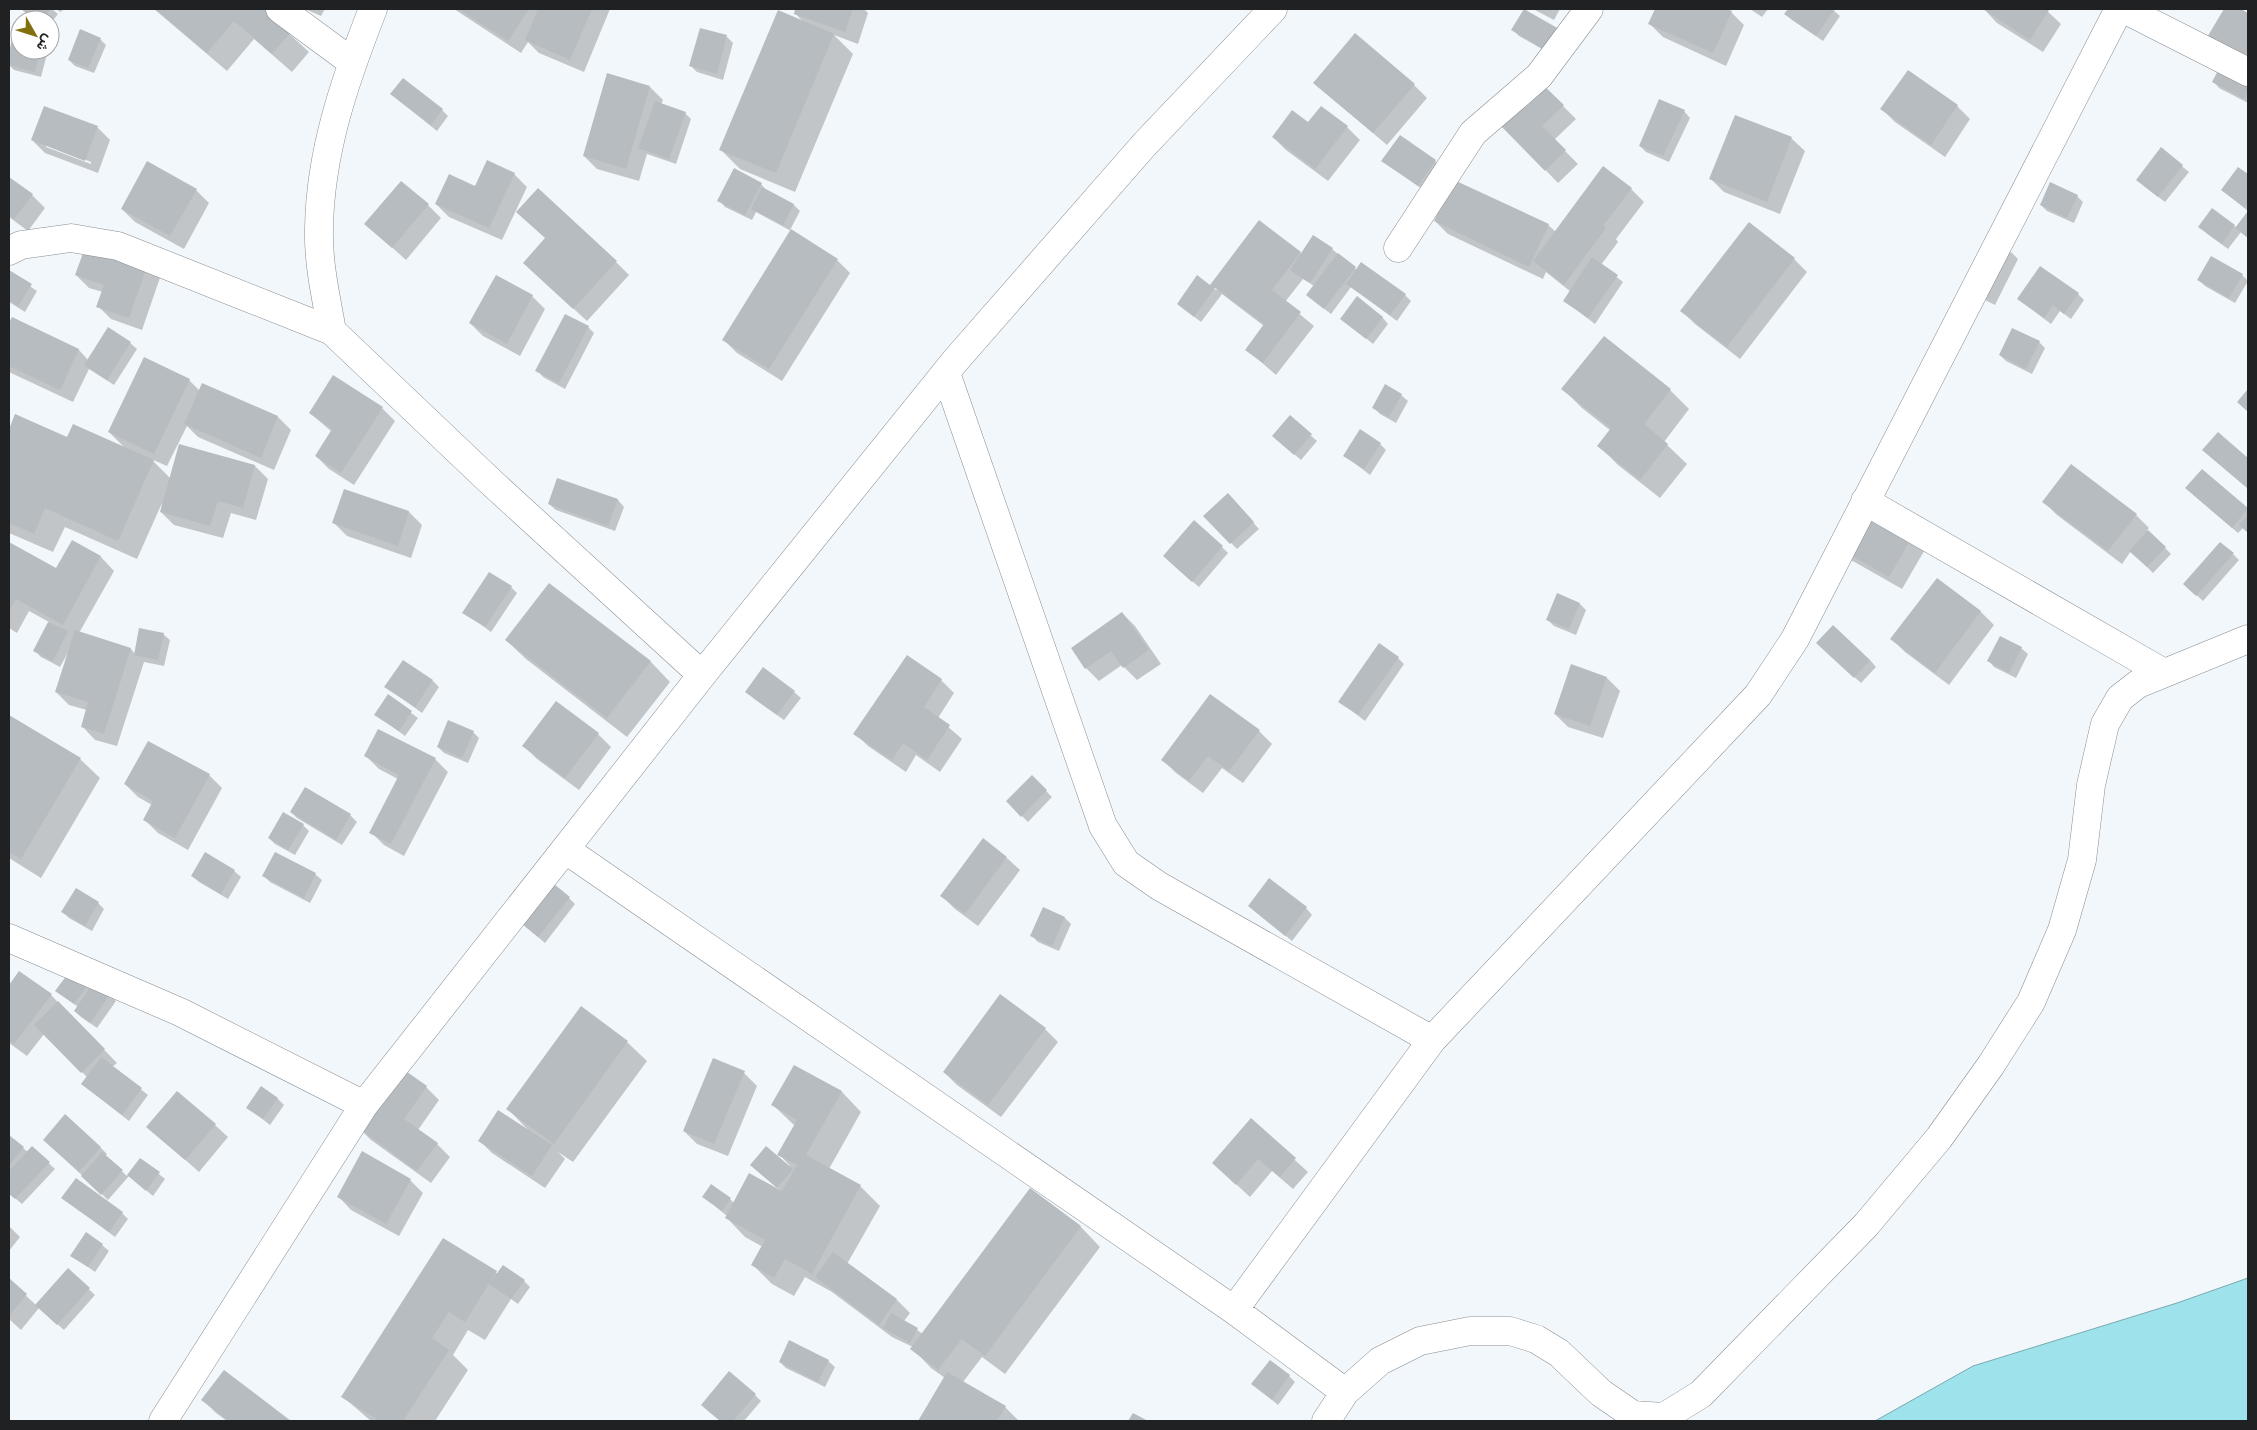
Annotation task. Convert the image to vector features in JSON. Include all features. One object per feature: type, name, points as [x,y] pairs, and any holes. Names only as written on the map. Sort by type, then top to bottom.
[{"type":"street","points":[[280,9],[352,62]]},
{"type":"street","points":[[332,331],[322,279],[319,229],[326,157],[337,110],[352,62],[373,9]]},
{"type":"street","points":[[163,1421],[364,1105],[702,675],[946,372],[1144,145],[1273,9]]},
{"type":"street","points":[[1398,248],[1473,133],[1539,76],[1588,9]]},
{"type":"street","points":[[1234,1310],[1432,1040],[1758,696],[1795,639],[2119,9]]},
{"type":"street","points":[[2124,9],[2248,72]]},
{"type":"street","points":[[9,251],[21,245],[71,238],[118,246],[332,331],[485,476],[702,675]]},
{"type":"street","points":[[946,372],[1103,826],[1126,863],[1159,886],[1432,1040]]},
{"type":"street","points":[[1866,502],[2164,673]]},
{"type":"street","points":[[1326,1421],[1345,1392],[1380,1361],[1420,1341],[1470,1331],[1510,1331],[1536,1339],[1559,1353],[1600,1393],[1633,1415],[1664,1417],[1701,1394],[1866,1225],[1939,1138],[1991,1065],[2031,1002],[2062,930],[2082,860],[2091,785],[2105,724],[2120,698],[2138,684],[2248,639]]},
{"type":"street","points":[[566,850],[1234,1310],[1345,1392]]},
{"type":"street","points":[[9,938],[180,1012],[364,1105]]},
{"type":"water","points":[[2248,1278],[2248,1421],[1875,1421],[1973,1366],[2177,1303]]},
{"type":"building","points":[[21,9],[51,9],[50,10]]},
{"type":"building","points":[[155,9],[264,9],[291,32],[272,54],[234,21],[207,53]]},
{"type":"building","points":[[458,9],[529,9],[508,41]]},
{"type":"building","points":[[538,9],[592,9],[570,60],[525,40]]},
{"type":"building","points":[[795,9],[853,9],[845,32],[794,14]]},
{"type":"building","points":[[1524,9],[1559,29],[1547,51],[1511,30]]},
{"type":"building","points":[[1655,9],[1726,9],[1732,11],[1713,53],[1648,24]]},
{"type":"building","points":[[1788,9],[1835,9],[1816,36],[1784,14]]},
{"type":"building","points":[[1983,9],[2047,9],[2049,10],[2030,40]]},
{"type":"building","points":[[2224,9],[2241,9],[2248,13],[2248,49],[2242,60],[2206,39]]},
{"type":"building","points":[[778,10],[834,34],[776,173],[719,150]]},
{"type":"building","points":[[700,28],[727,35],[717,74],[689,66]]},
{"type":"building","points":[[80,29],[101,38],[88,68],[68,60]]},
{"type":"building","points":[[1355,33],[1415,84],[1373,133],[1313,83]]},
{"type":"building","points":[[10,48],[10,60],[38,60],[35,72],[9,65]]},
{"type":"building","points":[[2221,65],[2248,80],[2248,91],[2244,99],[2212,82]]},
{"type":"building","points":[[1908,70],[1958,105],[1931,145],[1880,109]]},
{"type":"building","points":[[607,73],[650,86],[626,169],[583,156]]},
{"type":"building","points":[[403,78],[443,109],[431,125],[390,94]]},
{"type":"building","points":[[1540,82],[1564,105],[1542,126],[1566,150],[1545,171],[1498,123]]},
{"type":"building","points":[[1659,99],[1685,110],[1663,156],[1639,146]]},
{"type":"building","points":[[655,101],[686,112],[669,159],[638,148]]},
{"type":"building","points":[[44,106],[98,126],[85,161],[31,140]]},
{"type":"building","points":[[1321,106],[1348,126],[1315,169],[1272,137],[1292,110],[1308,122]]},
{"type":"building","points":[[1735,115],[1792,137],[1767,202],[1709,179]]},
{"type":"building","points":[[1400,135],[1436,160],[1418,186],[1381,161]]},
{"type":"building","points":[[2161,147],[2183,165],[2158,197],[2136,180]]},
{"type":"building","points":[[487,160],[515,173],[489,228],[435,204],[449,174],[475,186]]},
{"type":"building","points":[[147,161],[197,189],[170,236],[121,209]]},
{"type":"building","points":[[1603,166],[1632,188],[1603,226],[1606,228],[1564,285],[1533,261]]},
{"type":"building","points":[[2238,167],[2248,174],[2248,203],[2245,208],[2221,190]]},
{"type":"building","points":[[734,168],[762,183],[745,215],[717,201]]},
{"type":"building","points":[[9,177],[33,194],[14,219],[9,215]]},
{"type":"building","points":[[1454,180],[1549,224],[1529,267],[1434,221]]},
{"type":"building","points":[[401,181],[429,204],[392,248],[364,224]]},
{"type":"building","points":[[2050,182],[2078,195],[2067,218],[2040,205]]},
{"type":"building","points":[[762,187],[794,204],[783,225],[751,209]]},
{"type":"building","points":[[538,188],[617,261],[573,309],[523,263],[545,238],[516,212]]},
{"type":"building","points":[[2212,208],[2235,225],[2222,244],[2198,227]]},
{"type":"building","points":[[2248,211],[2248,238],[2235,228]]},
{"type":"building","points":[[1259,220],[1301,252],[1272,290],[1301,312],[1263,363],[1245,350],[1264,324],[1215,288],[1194,317],[1177,304],[1197,275],[1210,285]]},
{"type":"building","points":[[1749,222],[1795,258],[1727,347],[1680,311]]},
{"type":"building","points":[[791,229],[838,259],[769,369],[722,340]]},
{"type":"building","points":[[90,234],[151,255],[129,318],[96,307],[104,285],[75,275]]},
{"type":"building","points":[[1313,235],[1333,248],[1310,283],[1290,270]]},
{"type":"building","points":[[1338,253],[1356,267],[1324,309],[1306,295]]},
{"type":"building","points":[[2211,256],[2243,274],[2229,298],[2197,280]]},
{"type":"building","points":[[1592,257],[1618,275],[1588,318],[1563,301]]},
{"type":"building","points":[[1361,262],[1406,294],[1390,315],[1346,284]]},
{"type":"building","points":[[2040,266],[2079,293],[2064,314],[2053,305],[2044,318],[2017,299]]},
{"type":"building","points":[[9,270],[32,284],[18,306],[9,300]]},
{"type":"building","points":[[496,275],[533,295],[507,344],[469,323]]},
{"type":"building","points":[[1357,296],[1383,317],[1366,339],[1340,319]]},
{"type":"building","points":[[565,314],[589,326],[559,383],[535,371]]},
{"type":"building","points":[[12,317],[79,349],[60,390],[9,366],[9,323]]},
{"type":"building","points":[[108,327],[131,342],[107,380],[84,365]]},
{"type":"building","points":[[2012,328],[2040,341],[2026,369],[1999,355]]},
{"type":"building","points":[[1604,336],[1671,389],[1644,424],[1668,444],[1640,480],[1597,446],[1611,428],[1561,389]]},
{"type":"building","points":[[144,357],[190,379],[154,454],[108,432]]},
{"type":"building","points":[[333,375],[383,407],[341,473],[315,456],[332,429],[309,413]]},
{"type":"building","points":[[202,383],[278,416],[261,458],[184,424]]},
{"type":"building","points":[[1385,384],[1402,394],[1389,417],[1372,408]]},
{"type":"building","points":[[2248,389],[2248,412],[2237,402]]},
{"type":"building","points":[[15,414],[67,437],[73,424],[154,460],[118,541],[45,508],[34,534],[9,523],[9,429]]},
{"type":"building","points":[[1290,415],[1312,434],[1294,455],[1272,436]]},
{"type":"building","points":[[1360,429],[1381,443],[1364,469],[1343,456]]},
{"type":"building","points":[[2218,432],[2248,458],[2247,488],[2202,450]]},
{"type":"building","points":[[179,444],[255,465],[243,508],[218,501],[210,526],[160,512]]},
{"type":"building","points":[[2071,464],[2137,514],[2108,551],[2042,502]]},
{"type":"building","points":[[2202,469],[2248,508],[2232,528],[2185,488]]},
{"type":"building","points":[[557,478],[618,499],[608,526],[548,504]]},
{"type":"building","points":[[344,489],[409,511],[398,546],[332,523]]},
{"type":"building","points":[[1228,493],[1254,522],[1230,544],[1203,516]]},
{"type":"building","points":[[1862,502],[1915,532],[1889,577],[1836,547]]},
{"type":"building","points":[[2248,515],[2248,533],[2239,525]]},
{"type":"building","points":[[1194,520],[1223,546],[1192,582],[1163,556]]},
{"type":"building","points":[[2148,530],[2166,547],[2147,567],[2129,551]]},
{"type":"building","points":[[72,540],[101,556],[63,625],[16,599],[9,611],[9,542],[56,568]]},
{"type":"building","points":[[2220,542],[2234,553],[2196,596],[2183,584]]},
{"type":"building","points":[[489,572],[512,586],[485,627],[462,613]]},
{"type":"building","points":[[1937,578],[1981,611],[1935,673],[1890,639]]},
{"type":"building","points":[[549,583],[651,661],[607,718],[505,640]]},
{"type":"building","points":[[1557,593],[1580,603],[1569,629],[1546,620]]},
{"type":"building","points":[[1122,612],[1149,650],[1123,668],[1111,651],[1085,669],[1071,648]]},
{"type":"building","points":[[48,622],[68,631],[53,661],[33,651]]},
{"type":"building","points":[[1833,625],[1870,660],[1854,678],[1816,643]]},
{"type":"building","points":[[139,628],[164,633],[158,660],[134,655]]},
{"type":"building","points":[[75,630],[131,648],[104,734],[81,727],[88,702],[55,692]]},
{"type":"building","points":[[2000,636],[2022,647],[2009,673],[1987,661]]},
{"type":"building","points":[[1379,643],[1399,657],[1358,715],[1338,702]]},
{"type":"building","points":[[907,655],[942,679],[924,707],[950,725],[927,760],[903,743],[892,760],[853,734]]},
{"type":"building","points":[[403,660],[433,680],[415,707],[384,687]]},
{"type":"building","points":[[1571,664],[1607,677],[1590,726],[1554,714]]},
{"type":"building","points":[[763,667],[795,691],[777,715],[745,692]]},
{"type":"building","points":[[388,694],[412,711],[399,731],[374,715]]},
{"type":"building","points":[[1210,694],[1260,730],[1229,771],[1208,756],[1189,781],[1161,760]]},
{"type":"building","points":[[556,701],[599,733],[565,778],[522,746]]},
{"type":"building","points":[[9,715],[81,758],[21,859],[9,852]]},
{"type":"building","points":[[448,720],[474,731],[462,758],[437,747]]},
{"type":"building","points":[[378,729],[436,758],[391,844],[369,833],[399,775],[364,756]]},
{"type":"building","points":[[148,741],[210,774],[175,838],[143,820],[153,801],[124,784]]},
{"type":"building","points":[[1032,775],[1047,790],[1021,817],[1006,801]]},
{"type":"building","points":[[305,787],[351,814],[336,840],[290,812]]},
{"type":"building","points":[[283,812],[304,824],[288,850],[268,838]]},
{"type":"building","points":[[983,838],[1007,857],[965,914],[940,896]]},
{"type":"building","points":[[205,852],[235,870],[221,894],[191,876]]},
{"type":"building","points":[[275,852],[316,873],[304,898],[262,876]]},
{"type":"building","points":[[1269,878],[1307,907],[1285,936],[1248,906]]},
{"type":"building","points":[[549,880],[570,897],[538,937],[517,920]]},
{"type":"building","points":[[76,888],[99,902],[85,926],[61,912]]},
{"type":"building","points":[[1043,907],[1065,917],[1052,946],[1030,936]]},
{"type":"building","points":[[73,967],[91,980],[74,1004],[55,991]]},
{"type":"building","points":[[19,971],[52,994],[14,1044],[9,1041],[9,985]]},
{"type":"building","points":[[93,983],[110,994],[90,1023],[74,1011]]},
{"type":"building","points":[[1000,994],[1046,1028],[988,1105],[943,1072]]},
{"type":"building","points":[[58,1001],[105,1049],[81,1073],[34,1025]]},
{"type":"building","points":[[581,1006],[628,1041],[554,1144],[506,1109]]},
{"type":"building","points":[[101,1057],[142,1088],[122,1115],[81,1084]]},
{"type":"building","points":[[713,1058],[745,1071],[714,1144],[683,1131]]},
{"type":"building","points":[[794,1065],[842,1091],[806,1155],[861,1185],[812,1274],[785,1259],[774,1278],[751,1265],[765,1240],[725,1218],[749,1173],[782,1191],[797,1165],[777,1155],[797,1120],[771,1105]]},
{"type":"building","points":[[400,1067],[427,1086],[404,1119],[438,1143],[417,1171],[357,1127]]},
{"type":"building","points":[[261,1086],[278,1098],[263,1119],[246,1108]]},
{"type":"building","points":[[177,1091],[216,1124],[185,1160],[146,1127]]},
{"type":"building","points":[[498,1110],[552,1145],[532,1176],[478,1141]]},
{"type":"building","points":[[65,1114],[101,1147],[79,1172],[43,1140]]},
{"type":"building","points":[[1251,1118],[1296,1158],[1280,1177],[1258,1159],[1236,1185],[1212,1163]]},
{"type":"building","points":[[9,1135],[24,1147],[9,1166]]},
{"type":"building","points":[[32,1146],[50,1162],[15,1199],[9,1194],[9,1171]]},
{"type":"building","points":[[766,1146],[793,1169],[777,1188],[750,1165]]},
{"type":"building","points":[[362,1151],[411,1179],[386,1224],[337,1197]]},
{"type":"building","points":[[102,1152],[123,1170],[101,1195],[81,1176]]},
{"type":"building","points":[[140,1158],[160,1172],[146,1191],[127,1175]]},
{"type":"building","points":[[76,1178],[123,1212],[109,1232],[61,1198]]},
{"type":"building","points":[[711,1184],[731,1198],[722,1211],[702,1197]]},
{"type":"building","points":[[1030,1188],[1081,1226],[985,1356],[962,1339],[938,1370],[910,1349]]},
{"type":"building","points":[[86,1232],[103,1244],[88,1267],[70,1256]]},
{"type":"building","points":[[443,1238],[497,1271],[465,1322],[449,1312],[432,1338],[449,1350],[403,1421],[380,1421],[341,1397]]},
{"type":"building","points":[[833,1252],[897,1299],[879,1325],[815,1277]]},
{"type":"building","points":[[503,1265],[525,1280],[511,1299],[489,1284]]},
{"type":"building","points":[[68,1268],[90,1288],[57,1325],[35,1305]]},
{"type":"building","points":[[9,1278],[27,1294],[9,1316]]},
{"type":"building","points":[[891,1313],[918,1328],[910,1343],[883,1328]]},
{"type":"building","points":[[789,1340],[829,1360],[818,1382],[779,1362]]},
{"type":"building","points":[[1270,1360],[1290,1375],[1272,1400],[1251,1384]]},
{"type":"building","points":[[224,1370],[291,1421],[229,1421],[201,1400]]},
{"type":"building","points":[[729,1371],[756,1394],[733,1421],[720,1421],[701,1405]]},
{"type":"building","points":[[947,1372],[1006,1406],[997,1421],[918,1421]]},
{"type":"building","points":[[1133,1413],[1148,1421],[1128,1421]]}]
